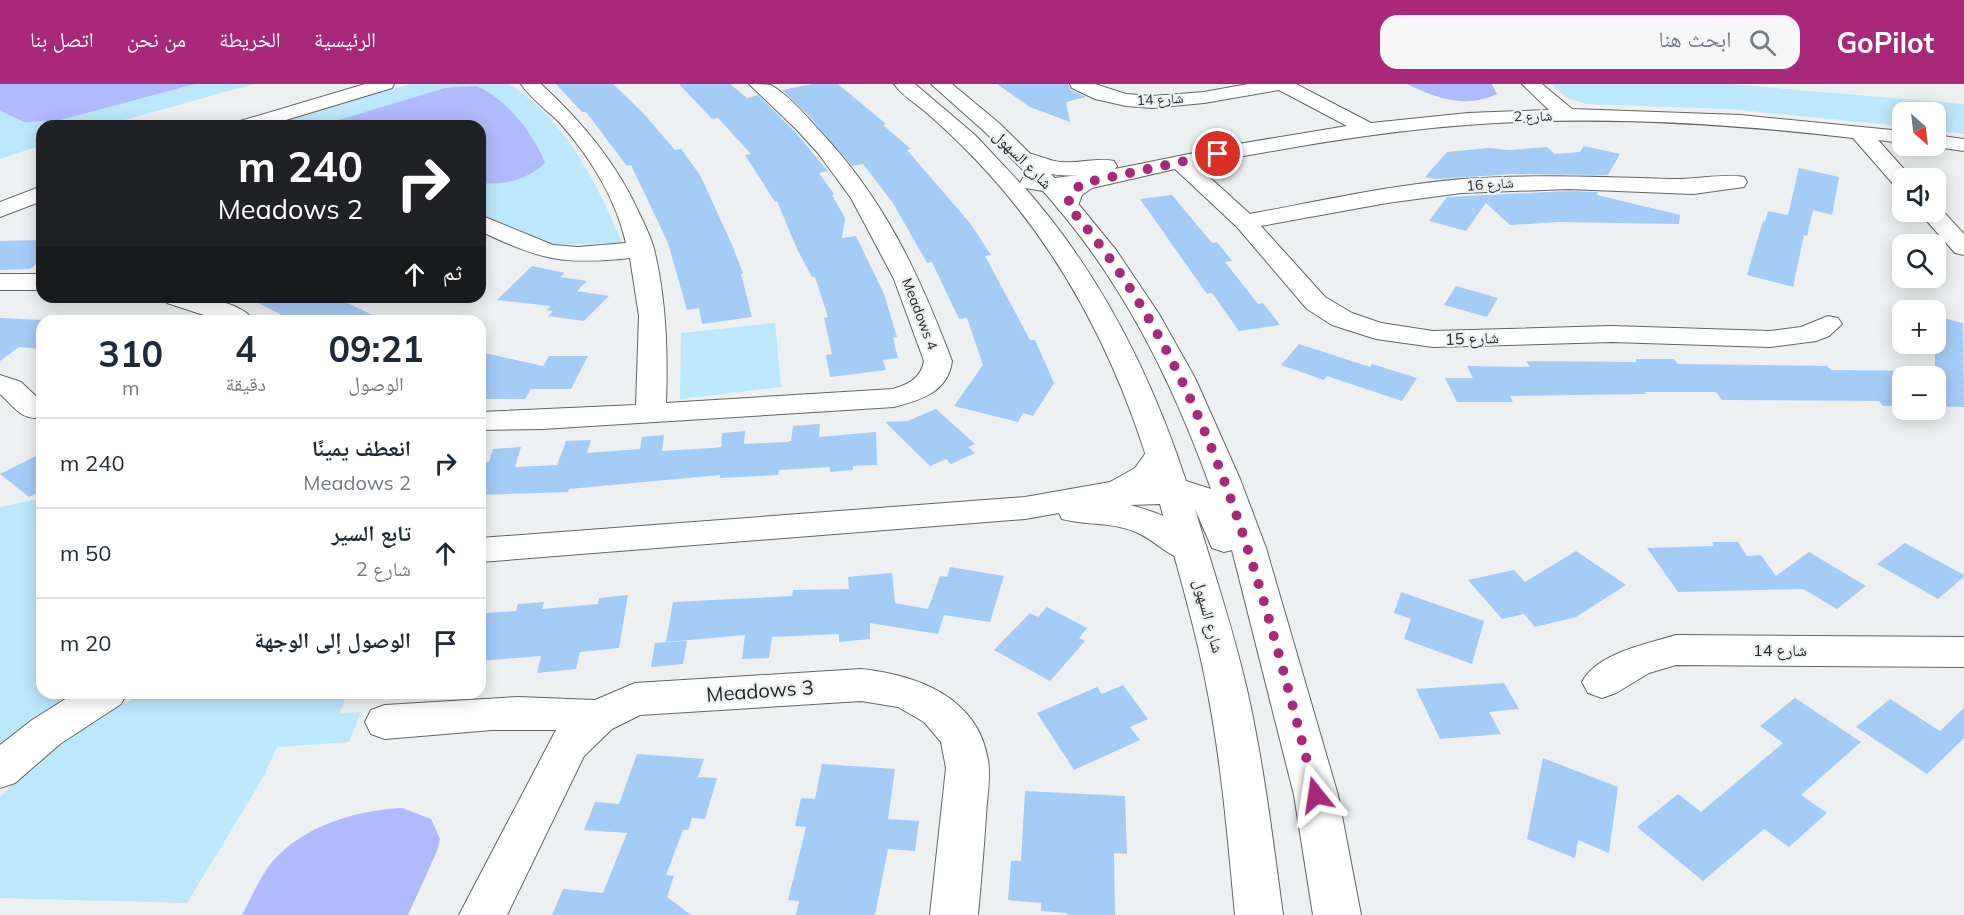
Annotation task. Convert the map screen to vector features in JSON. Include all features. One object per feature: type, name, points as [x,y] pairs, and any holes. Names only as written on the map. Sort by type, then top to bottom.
[{"type":"street","points":[[264,120],[385,84]]},
{"type":"street","points":[[530,84],[579,132],[611,175],[632,219],[642,249],[654,317],[656,361],[651,413]]},
{"type":"street","name":"Meadows 4","points":[[486,421],[542,420],[894,398],[923,387],[932,379],[938,370],[938,361],[907,280],[864,199],[831,155],[758,84]]},
{"type":"street","name":"شارع السهول","points":[[903,84],[946,119],[1002,176],[1062,251],[1119,348],[1174,493],[1222,667],[1244,793],[1259,915]]},
{"type":"street","name":"شارع السهول","points":[[939,84],[981,118],[1058,195],[1127,283],[1165,348],[1183,385],[1246,538],[1316,795],[1337,915]]},
{"type":"street","name":"شارع 14","points":[[1079,84],[1113,98],[1159,102],[1281,84]]},
{"type":"street","points":[[1281,84],[1367,129]]},
{"type":"street","points":[[1531,84],[1567,116]]},
{"type":"street","name":"شارع 2","points":[[1023,158],[1056,170],[1132,179],[1153,173],[1169,164],[1367,129],[1468,119],[1567,116],[1714,119],[1892,136]]},
{"type":"street","points":[[946,119],[983,145],[1021,179],[1058,195],[1068,198],[1073,190],[1099,176]]},
{"type":"street","points":[[1859,132],[1892,169]]},
{"type":"street","points":[[1946,143],[1964,146]]},
{"type":"street","name":"شارع 15","points":[[1169,164],[1245,222],[1316,303],[1358,326],[1395,335],[1433,339],[1622,334],[1770,339],[1806,335],[1828,324]]},
{"type":"street","name":"شارع 16","points":[[1245,222],[1387,196],[1461,186],[1568,182],[1693,187],[1736,182]]},
{"type":"street","points":[[0,210],[36,195]]},
{"type":"street","points":[[1940,222],[1964,248]]},
{"type":"street","points":[[486,225],[524,243],[562,253],[585,254],[642,249]]},
{"type":"street","points":[[0,282],[36,282]]},
{"type":"street","points":[[194,303],[228,315]]},
{"type":"street","points":[[0,384],[11,388],[33,410]]},
{"type":"street","points":[[1101,495],[1134,484],[1156,465],[1161,454]]},
{"type":"street","points":[[486,550],[1025,508],[1101,495],[1174,493],[1198,495],[1212,506],[1238,576],[1281,661]]},
{"type":"street","points":[[1025,508],[1055,512],[1086,510],[1132,517],[1174,536],[1190,550]]},
{"type":"street","name":"شارع 14","points":[[1602,682],[1636,662],[1676,650],[1964,652]]},
{"type":"street","name":"Meadows 3","points":[[483,915],[564,752],[582,729],[598,717],[635,699],[861,685],[890,687],[916,695],[938,710],[955,729],[966,752],[967,777],[954,915]]},
{"type":"street","points":[[0,770],[46,732],[97,699]]},
{"type":"street","points":[[385,722],[512,712],[598,717]]},
{"type":"shaded area","points":[[195,84],[254,84],[125,120],[61,120]]},
{"type":"shaded area","points":[[410,84],[509,84],[529,98],[563,134],[602,198],[622,243],[545,245],[486,217],[486,120],[285,120]]},
{"type":"shaded area","points":[[1552,84],[1729,84],[1940,102],[1892,102],[1892,125],[1730,109],[1586,104],[1567,98]]},
{"type":"shaded area","points":[[1946,102],[1964,104],[1964,134],[1946,132]]},
{"type":"shaded area","points":[[0,111],[24,122],[36,122],[36,147],[0,159]]},
{"type":"shaded area","points":[[775,323],[781,387],[680,399],[681,333]]},
{"type":"shaded area","points":[[36,499],[36,699],[74,699],[0,750],[0,507]]},
{"type":"shaded area","points":[[133,699],[345,699],[340,713],[361,712],[349,742],[277,747],[264,776],[187,903],[0,898],[0,797],[50,753],[105,715]]},
{"type":"water","points":[[0,84],[195,84],[61,120],[24,122],[0,111]]},
{"type":"water","points":[[1407,84],[1492,84],[1497,94],[1474,101],[1451,100],[1429,94]]},
{"type":"water","points":[[476,86],[498,99],[526,129],[545,163],[531,174],[515,180],[486,183],[486,120],[339,120],[445,88]]},
{"type":"water","points":[[402,808],[431,819],[440,839],[437,851],[408,915],[242,915],[272,862],[299,839],[331,822],[349,816]]},
{"type":"building","points":[[556,84],[613,84],[644,114],[675,150],[681,149],[700,175],[733,247],[743,273],[741,274],[752,317],[702,324],[699,308],[687,310],[668,243],[631,165],[627,166],[586,112],[582,112]]},
{"type":"building","points":[[679,84],[730,84],[747,98],[758,95],[795,132],[828,171],[819,173],[834,194],[832,195],[845,218],[842,238],[856,236],[884,294],[897,337],[893,338],[898,358],[883,360],[886,370],[830,377],[826,355],[832,354],[824,318],[828,317],[815,277],[812,277],[797,249],[777,201],[775,202],[745,155],[751,154],[718,118],[712,119]]},
{"type":"building","points":[[812,84],[838,84],[886,124],[883,125],[911,149],[907,150],[970,223],[991,255],[985,256],[1030,340],[1035,340],[1054,383],[1033,416],[1023,413],[1018,422],[954,406],[983,365],[967,318],[959,319],[932,262],[927,263],[893,203],[863,164],[852,166],[809,116],[782,90]]},
{"type":"building","points":[[997,84],[1068,84],[1071,90],[1086,97],[1066,102],[1070,122],[1030,107]]},
{"type":"building","points":[[1584,146],[1620,154],[1608,175],[1514,174],[1436,179],[1425,177],[1447,152],[1489,148],[1509,150],[1547,147],[1555,154],[1580,152]]},
{"type":"building","points":[[1799,168],[1839,177],[1832,215],[1813,210],[1807,236],[1804,235],[1793,287],[1747,275],[1768,211],[1788,215]]},
{"type":"building","points":[[1568,191],[1598,192],[1597,195],[1680,215],[1679,224],[1559,222],[1510,225],[1486,203],[1466,231],[1429,221],[1447,197]]},
{"type":"building","points":[[1172,195],[1212,243],[1217,242],[1232,261],[1225,262],[1258,304],[1263,303],[1280,325],[1239,331],[1212,293],[1207,294],[1140,199]]},
{"type":"building","points":[[36,240],[36,264],[30,269],[0,270],[0,241]]},
{"type":"building","points":[[532,266],[565,273],[560,277],[587,281],[577,291],[609,296],[584,321],[548,316],[553,311],[546,310],[551,306],[497,300]]},
{"type":"building","points":[[1456,286],[1498,298],[1487,317],[1444,305]]},
{"type":"building","points":[[258,303],[348,303],[372,315],[282,315]]},
{"type":"building","points":[[0,318],[36,320],[36,348],[19,347],[0,361]]},
{"type":"building","points":[[1946,319],[1963,323],[1964,407],[1946,406],[1946,366],[1935,366],[1935,354],[1946,354]]},
{"type":"building","points":[[1299,344],[1370,367],[1372,364],[1417,378],[1402,401],[1327,376],[1324,380],[1281,365]]},
{"type":"building","points":[[486,353],[543,366],[549,356],[588,356],[571,389],[531,389],[525,399],[486,399]]},
{"type":"building","points":[[1636,359],[1674,359],[1678,364],[1827,366],[1831,370],[1892,371],[1892,406],[1883,406],[1879,401],[1722,400],[1716,392],[1510,396],[1513,402],[1457,402],[1445,378],[1473,378],[1467,366],[1530,367],[1526,361],[1636,362]]},
{"type":"building","points":[[936,409],[975,444],[968,447],[975,453],[951,464],[946,459],[930,466],[885,422],[907,421]]},
{"type":"building","points":[[820,424],[819,437],[876,432],[877,465],[853,466],[853,470],[830,472],[830,467],[779,470],[778,475],[720,478],[720,475],[569,489],[568,492],[486,495],[486,462],[489,462],[493,449],[521,447],[515,467],[557,465],[566,441],[591,440],[587,453],[640,449],[642,437],[664,435],[662,451],[713,448],[721,447],[722,433],[745,431],[744,444],[791,441],[793,426]]},
{"type":"building","points":[[36,456],[36,493],[29,497],[0,474]]},
{"type":"building","points":[[1712,542],[1738,542],[1747,556],[1761,555],[1776,576],[1809,552],[1866,586],[1837,609],[1803,589],[1678,592],[1647,548],[1714,546]]},
{"type":"building","points":[[1905,543],[1964,577],[1938,599],[1877,564]]},
{"type":"building","points":[[1576,551],[1626,585],[1576,617],[1535,627],[1524,614],[1502,619],[1468,580],[1514,570],[1525,582]]},
{"type":"building","points":[[950,567],[1004,576],[990,622],[944,615],[938,634],[870,623],[870,639],[839,642],[839,634],[772,637],[769,658],[742,659],[745,635],[666,642],[673,602],[792,596],[793,590],[849,589],[848,577],[892,573],[895,603],[928,609],[940,576],[947,577]]},
{"type":"building","points":[[1401,592],[1484,621],[1472,664],[1404,639],[1411,619],[1394,613]]},
{"type":"building","points":[[628,595],[619,648],[580,652],[576,669],[537,673],[541,656],[486,661],[486,613],[516,611],[518,604],[544,602],[542,609],[598,604],[599,598]]},
{"type":"building","points":[[1047,607],[1087,628],[1079,638],[1085,641],[1050,681],[994,650],[1030,613],[1038,617]]},
{"type":"building","points":[[687,641],[683,664],[651,667],[655,643]]},
{"type":"building","points":[[1504,683],[1519,709],[1489,712],[1501,734],[1440,739],[1416,689]]},
{"type":"building","points":[[1123,685],[1148,719],[1130,727],[1140,740],[1074,770],[1037,713],[1097,687],[1102,694]]},
{"type":"building","points":[[1795,698],[1861,742],[1801,795],[1827,813],[1789,847],[1764,829],[1703,881],[1637,827],[1678,794],[1701,812],[1783,743],[1760,726]]},
{"type":"building","points":[[1890,699],[1940,731],[1964,708],[1964,738],[1927,774],[1856,727]]},
{"type":"building","points":[[637,754],[704,759],[698,777],[717,778],[705,819],[692,818],[688,830],[683,830],[666,875],[674,876],[667,897],[691,915],[552,915],[563,889],[603,893],[627,833],[584,830],[595,802],[619,804]]},
{"type":"building","points":[[1543,758],[1618,787],[1609,853],[1578,840],[1575,858],[1527,839]]},
{"type":"building","points":[[822,764],[895,769],[888,819],[919,821],[915,851],[888,849],[875,915],[796,915],[799,901],[788,900],[806,827],[795,826],[801,798],[815,799]]},
{"type":"building","points":[[1025,791],[1125,796],[1127,854],[1114,853],[1115,915],[1067,915],[1067,913],[1041,911],[1041,903],[1008,900],[1011,861],[1021,861]]},
{"type":"route","points":[[1218,154],[1083,183],[1070,194],[1068,206],[1108,255],[1146,314],[1165,348],[1201,425],[1249,548],[1316,795]]}]
